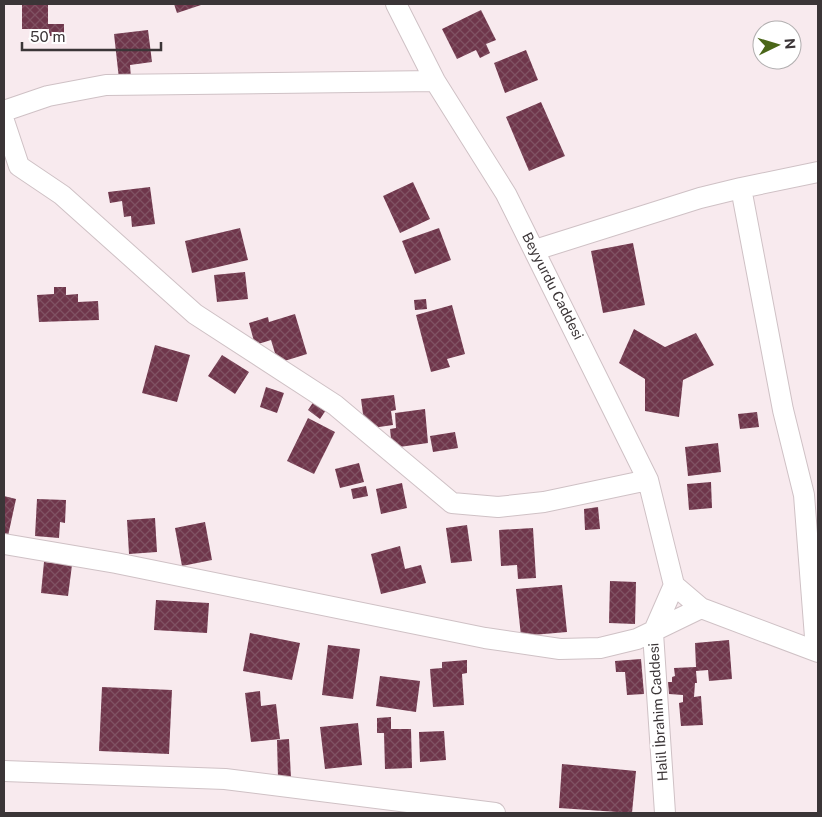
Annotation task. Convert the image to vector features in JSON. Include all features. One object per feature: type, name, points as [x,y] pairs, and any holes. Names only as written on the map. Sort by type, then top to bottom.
[{"type":"street","name":"Beyyurdu Caddesi","points":[[396,4],[435,81],[506,194],[648,480],[674,584]]},
{"type":"street","points":[[4,111],[48,96],[106,85],[435,81]]},
{"type":"street","points":[[4,121],[19,166],[62,195],[195,314],[335,405],[452,503],[498,508],[544,502],[648,480]]},
{"type":"street","points":[[535,250],[741,188],[818,172]]},
{"type":"street","points":[[674,584],[701,608],[817,651],[804,495],[783,410],[741,188]]},
{"type":"street","points":[[4,544],[116,563],[485,638],[551,647],[600,648],[653,633],[701,608]]},
{"type":"street","name":"Halil İbrahim Caddesi","points":[[665,813],[653,633],[674,584]]},
{"type":"street","points":[[4,771],[225,779],[349,804],[495,813]]},
{"type":"building","points":[[22,4],[48,4],[48,24],[64,24],[64,36],[49,36],[49,29],[22,29]]},
{"type":"building","points":[[174,4],[204,4],[177,13]]},
{"type":"building","points":[[481,10],[496,40],[486,44],[490,53],[480,58],[476,50],[457,59],[442,29]]},
{"type":"building","points":[[148,30],[152,62],[130,65],[131,78],[119,79],[114,34]]},
{"type":"building","points":[[526,50],[538,80],[505,93],[494,63]]},
{"type":"building","points":[[541,102],[565,156],[529,171],[506,117]]},
{"type":"building","points":[[413,182],[430,219],[400,233],[383,196]]},
{"type":"building","points":[[150,187],[155,224],[132,227],[131,216],[124,217],[122,201],[110,203],[108,192]]},
{"type":"building","points":[[240,228],[248,260],[192,273],[185,241]]},
{"type":"building","points":[[439,228],[451,260],[415,274],[402,241]]},
{"type":"building","points":[[633,243],[645,305],[603,313],[591,251]]},
{"type":"building","points":[[245,272],[248,299],[217,302],[214,275]]},
{"type":"building","points":[[54,287],[66,287],[66,295],[78,294],[78,302],[98,301],[99,320],[39,322],[37,295],[54,294]]},
{"type":"building","points":[[426,299],[427,309],[415,310],[414,300]]},
{"type":"building","points":[[452,305],[465,354],[447,359],[450,367],[431,372],[416,315]]},
{"type":"building","points":[[295,314],[307,354],[278,363],[271,340],[255,345],[249,323],[268,317],[269,322]]},
{"type":"building","points":[[634,329],[665,347],[696,333],[714,365],[683,380],[679,417],[645,411],[645,379],[619,363]]},
{"type":"building","points":[[155,345],[190,355],[177,402],[142,393]]},
{"type":"building","points":[[222,355],[249,372],[235,394],[208,376]]},
{"type":"building","points":[[266,387],[284,393],[277,413],[260,407]]},
{"type":"building","points":[[394,395],[396,410],[391,411],[393,425],[365,429],[361,399]]},
{"type":"building","points":[[316,398],[328,407],[320,419],[308,410]]},
{"type":"building","points":[[425,409],[428,443],[392,448],[390,429],[396,428],[395,413]]},
{"type":"building","points":[[757,412],[759,427],[740,429],[738,414]]},
{"type":"building","points":[[308,418],[335,432],[314,474],[287,461]]},
{"type":"building","points":[[455,432],[458,448],[433,452],[430,436]]},
{"type":"building","points":[[718,443],[721,472],[688,476],[685,447]]},
{"type":"building","points":[[359,463],[364,482],[340,488],[335,469]]},
{"type":"building","points":[[711,482],[712,508],[689,510],[687,484]]},
{"type":"building","points":[[402,483],[407,508],[381,514],[376,489]]},
{"type":"building","points":[[366,486],[368,496],[353,499],[351,489]]},
{"type":"building","points":[[4,496],[16,499],[8,536],[4,535]]},
{"type":"building","points":[[37,499],[66,500],[65,523],[60,522],[59,538],[35,536]]},
{"type":"building","points":[[598,507],[600,529],[585,530],[584,509]]},
{"type":"building","points":[[155,518],[157,552],[129,554],[127,520]]},
{"type":"building","points":[[205,522],[212,560],[182,566],[175,528]]},
{"type":"building","points":[[467,525],[472,561],[451,563],[446,528]]},
{"type":"building","points":[[533,528],[536,578],[518,579],[517,565],[501,566],[499,530]]},
{"type":"building","points":[[400,546],[405,569],[421,565],[426,583],[381,594],[371,554]]},
{"type":"building","points":[[44,562],[72,565],[68,596],[41,593]]},
{"type":"building","points":[[610,581],[636,582],[635,624],[609,623]]},
{"type":"building","points":[[562,585],[567,632],[521,636],[516,589]]},
{"type":"building","points":[[156,600],[209,603],[207,633],[154,630]]},
{"type":"building","points":[[250,633],[300,643],[292,680],[243,671]]},
{"type":"building","points":[[729,640],[732,679],[709,681],[708,670],[696,671],[697,683],[695,683],[694,697],[701,696],[703,725],[681,726],[679,703],[683,702],[683,695],[669,694],[668,682],[672,682],[672,677],[675,676],[674,668],[696,667],[695,643]]},
{"type":"building","points":[[328,645],[360,649],[353,699],[322,695]]},
{"type":"building","points":[[641,659],[644,694],[627,695],[625,672],[616,672],[615,661]]},
{"type":"building","points":[[467,660],[467,673],[462,674],[464,705],[433,707],[430,669],[442,668],[442,662]]},
{"type":"building","points":[[380,676],[420,681],[416,712],[376,706]]},
{"type":"building","points":[[102,687],[172,690],[169,754],[99,751]]},
{"type":"building","points":[[260,691],[261,706],[276,704],[280,739],[251,742],[245,693]]},
{"type":"building","points":[[391,717],[391,729],[411,729],[412,768],[385,769],[384,733],[377,733],[377,718]]},
{"type":"building","points":[[358,723],[362,765],[325,769],[320,727]]},
{"type":"building","points":[[444,731],[446,760],[420,762],[419,732]]},
{"type":"building","points":[[289,739],[291,778],[278,778],[277,740]]},
{"type":"building","points":[[562,764],[636,771],[632,813],[559,808]]}]
